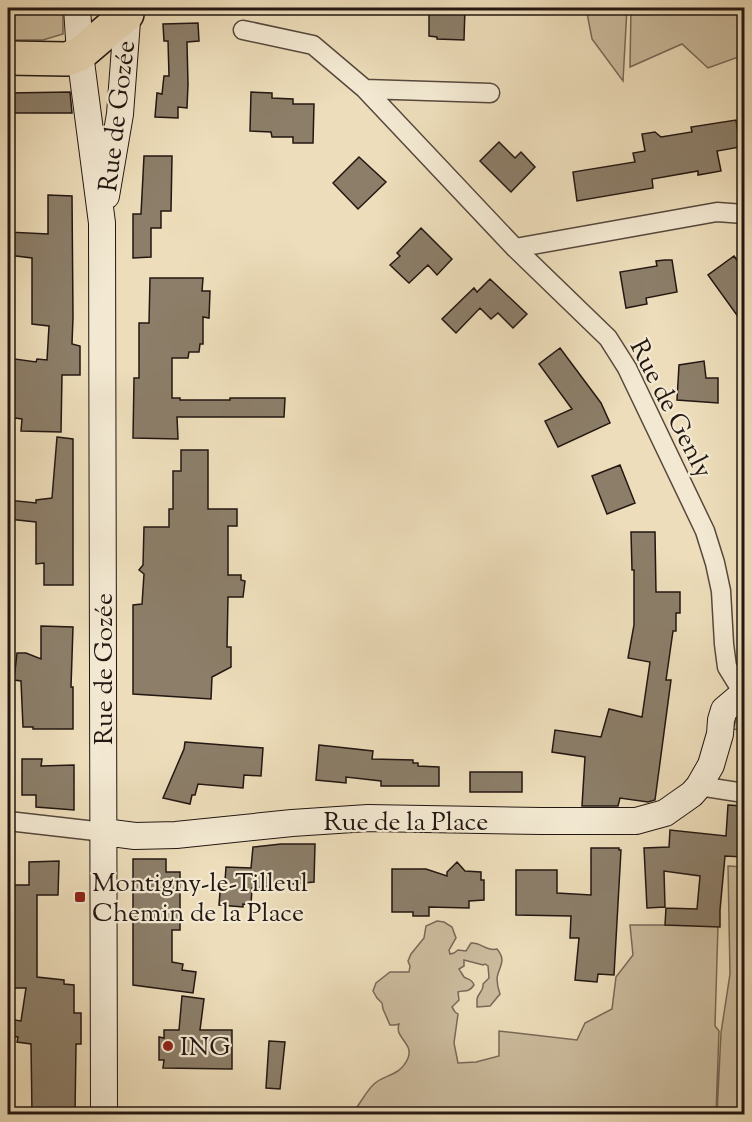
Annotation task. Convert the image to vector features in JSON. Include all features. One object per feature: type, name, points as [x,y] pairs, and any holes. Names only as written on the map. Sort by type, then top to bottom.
[{"type":"highway","points":[[8,58],[67,59],[80,54],[128,11]]},
{"type":"main road","name":"Rue de Gozée","points":[[77,8],[80,54],[102,224],[104,1114]]},
{"type":"main road","name":"Rue de Gozée","points":[[102,224],[120,114],[128,11]]},
{"type":"main road","name":"Rue de la Place","points":[[104,832],[135,836],[165,835],[368,818],[636,821],[665,813],[692,794],[699,786],[711,765],[724,710],[744,693]]},
{"type":"street","name":"Rue de Genly","points":[[243,30],[313,45],[365,89],[515,248],[608,338],[627,368],[705,531],[721,591],[727,667],[744,693]]},
{"type":"street","points":[[365,89],[490,93]]},
{"type":"street","points":[[515,248],[717,212],[744,214]]},
{"type":"street","points":[[699,786],[744,793]]},
{"type":"street","points":[[8,821],[104,832]]},
{"type":"shaded area","points":[[8,8],[63,8],[63,34],[43,40],[8,40]]},
{"type":"shaded area","points":[[586,8],[627,8],[623,81],[592,39]]},
{"type":"shaded area","points":[[631,8],[744,8],[744,55],[708,68],[682,44],[630,67]]},
{"type":"shaded area","points":[[744,709],[744,731],[733,729],[736,720]]},
{"type":"shaded area","points":[[728,866],[744,867],[744,1114],[717,1114],[721,1033],[730,974]]},
{"type":"shaded area","points":[[437,921],[452,927],[456,938],[449,950],[450,954],[458,950],[466,951],[471,943],[475,943],[493,950],[497,949],[502,957],[497,978],[500,994],[490,1006],[477,1007],[477,999],[483,984],[489,978],[488,966],[464,960],[464,966],[459,969],[464,977],[474,985],[468,990],[458,992],[459,1000],[452,1007],[458,1014],[454,1043],[458,1063],[476,1062],[499,1056],[499,1031],[577,1040],[585,1023],[612,1009],[616,977],[633,955],[630,925],[718,925],[715,1026],[719,1031],[716,1114],[362,1114],[354,1111],[374,1084],[401,1069],[409,1053],[399,1033],[399,1024],[390,1025],[382,1003],[373,991],[376,983],[390,972],[409,972],[408,961],[424,938],[426,926]]},
{"type":"building","points":[[429,8],[465,8],[464,40],[437,39],[437,37],[429,36]]},
{"type":"building","points":[[198,23],[199,41],[187,42],[187,108],[178,107],[178,118],[155,117],[157,93],[162,94],[164,76],[169,76],[168,41],[164,41],[163,24]]},
{"type":"building","points":[[70,92],[72,113],[8,113],[8,93]]},
{"type":"building","points":[[251,92],[272,93],[272,98],[293,99],[293,104],[314,104],[313,143],[293,143],[293,137],[272,137],[271,132],[250,131]]},
{"type":"building","points":[[736,120],[740,147],[717,151],[721,171],[698,175],[698,171],[652,179],[653,188],[577,201],[573,172],[635,162],[633,153],[645,151],[642,134],[655,132],[661,137],[692,132],[691,127]]},
{"type":"building","points":[[499,142],[515,158],[521,152],[535,167],[511,192],[480,161]]},
{"type":"building","points":[[144,156],[172,156],[171,211],[161,211],[161,228],[151,228],[151,257],[133,258],[133,214],[141,214]]},
{"type":"building","points":[[359,157],[386,182],[358,209],[333,183]]},
{"type":"building","points":[[48,195],[72,196],[72,344],[80,346],[80,375],[62,375],[61,432],[21,431],[22,419],[8,417],[8,358],[36,362],[37,359],[47,360],[49,326],[32,324],[32,258],[8,255],[8,232],[48,234]]},
{"type":"building","points":[[421,228],[452,259],[437,275],[428,265],[409,283],[390,265],[400,256],[397,253]]},
{"type":"building","points":[[734,256],[744,270],[744,325],[708,275]]},
{"type":"building","points":[[672,260],[677,292],[646,298],[647,304],[626,308],[620,272],[657,266],[656,261]]},
{"type":"building","points":[[150,278],[203,278],[202,291],[210,291],[209,318],[203,317],[203,344],[200,344],[199,352],[189,352],[188,358],[172,358],[172,398],[230,400],[230,398],[285,398],[284,417],[177,417],[178,439],[133,438],[134,378],[139,378],[139,323],[149,323]]},
{"type":"building","points":[[490,279],[527,314],[513,328],[498,313],[491,319],[480,308],[456,333],[442,319],[474,288],[477,292]]},
{"type":"building","points":[[560,348],[601,403],[610,423],[558,447],[545,421],[572,409],[539,364]]},
{"type":"building","points":[[704,361],[706,378],[718,378],[718,403],[677,400],[679,365]]},
{"type":"building","points":[[57,437],[73,439],[73,585],[44,585],[44,563],[36,564],[36,522],[8,519],[8,500],[36,503],[36,500],[52,498]]},
{"type":"building","points":[[181,450],[208,450],[208,509],[237,509],[237,526],[228,526],[228,575],[241,575],[241,580],[245,581],[243,597],[228,597],[227,647],[231,647],[231,667],[212,677],[211,699],[133,694],[133,605],[142,604],[144,574],[139,570],[143,565],[144,527],[169,527],[169,509],[173,509],[173,471],[181,471]]},
{"type":"building","points":[[620,465],[635,503],[607,514],[592,476]]},
{"type":"building","points":[[631,532],[655,532],[656,592],[680,592],[680,613],[676,613],[676,631],[673,631],[666,680],[671,680],[655,800],[648,802],[620,798],[618,806],[582,806],[585,757],[552,752],[555,730],[601,737],[609,709],[642,717],[650,662],[628,658],[634,625]]},
{"type":"building","points":[[41,626],[73,627],[71,687],[73,687],[73,729],[23,727],[21,681],[14,680],[17,653],[26,653],[41,659]]},
{"type":"building","points":[[185,742],[263,748],[261,776],[244,775],[243,788],[198,784],[190,804],[163,798]]},
{"type":"building","points":[[319,745],[373,751],[372,759],[413,760],[413,763],[418,763],[418,766],[439,767],[439,786],[381,786],[381,781],[346,777],[346,783],[316,780]]},
{"type":"building","points":[[22,759],[42,759],[41,766],[74,765],[74,810],[36,807],[36,795],[22,795]]},
{"type":"building","points":[[470,772],[522,772],[522,792],[470,792]]},
{"type":"building","points":[[728,805],[744,806],[744,845],[743,857],[725,856],[720,927],[665,925],[666,908],[697,909],[700,876],[664,871],[665,907],[647,908],[644,848],[669,847],[670,830],[726,836]]},
{"type":"building","points":[[315,844],[314,882],[252,888],[251,905],[243,904],[243,907],[219,905],[221,880],[225,881],[226,867],[251,868],[253,847]]},
{"type":"building","points":[[591,848],[619,848],[621,850],[614,975],[598,974],[597,982],[575,980],[579,938],[570,938],[571,916],[516,915],[516,870],[557,870],[557,893],[591,895]]},
{"type":"building","points":[[133,859],[166,859],[166,872],[180,872],[180,930],[172,930],[172,962],[183,964],[182,970],[196,972],[193,993],[133,985]]},
{"type":"building","points":[[59,861],[58,895],[37,895],[37,977],[64,980],[64,984],[74,985],[74,1013],[81,1013],[81,1044],[76,1044],[75,1114],[32,1114],[31,1044],[17,1042],[18,1037],[8,1036],[8,1019],[21,1021],[26,988],[12,988],[12,960],[8,960],[8,885],[29,885],[29,862]]},
{"type":"building","points":[[457,862],[465,871],[481,872],[481,880],[484,880],[484,900],[469,901],[469,908],[429,907],[429,916],[413,916],[413,912],[392,912],[392,869],[426,869],[447,876],[447,872]]},
{"type":"building","points":[[182,996],[204,999],[200,1030],[232,1030],[232,1069],[163,1068],[164,1060],[159,1060],[159,1037],[164,1038],[164,1030],[179,1030]]},
{"type":"building","points":[[269,1041],[285,1042],[280,1089],[266,1088]]},
{"type":"place","name":"Montigny-le-Tilleul Chemin de la Place","points":[[80,897]]},
{"type":"place","name":"ING","points":[[168,1046]]}]
